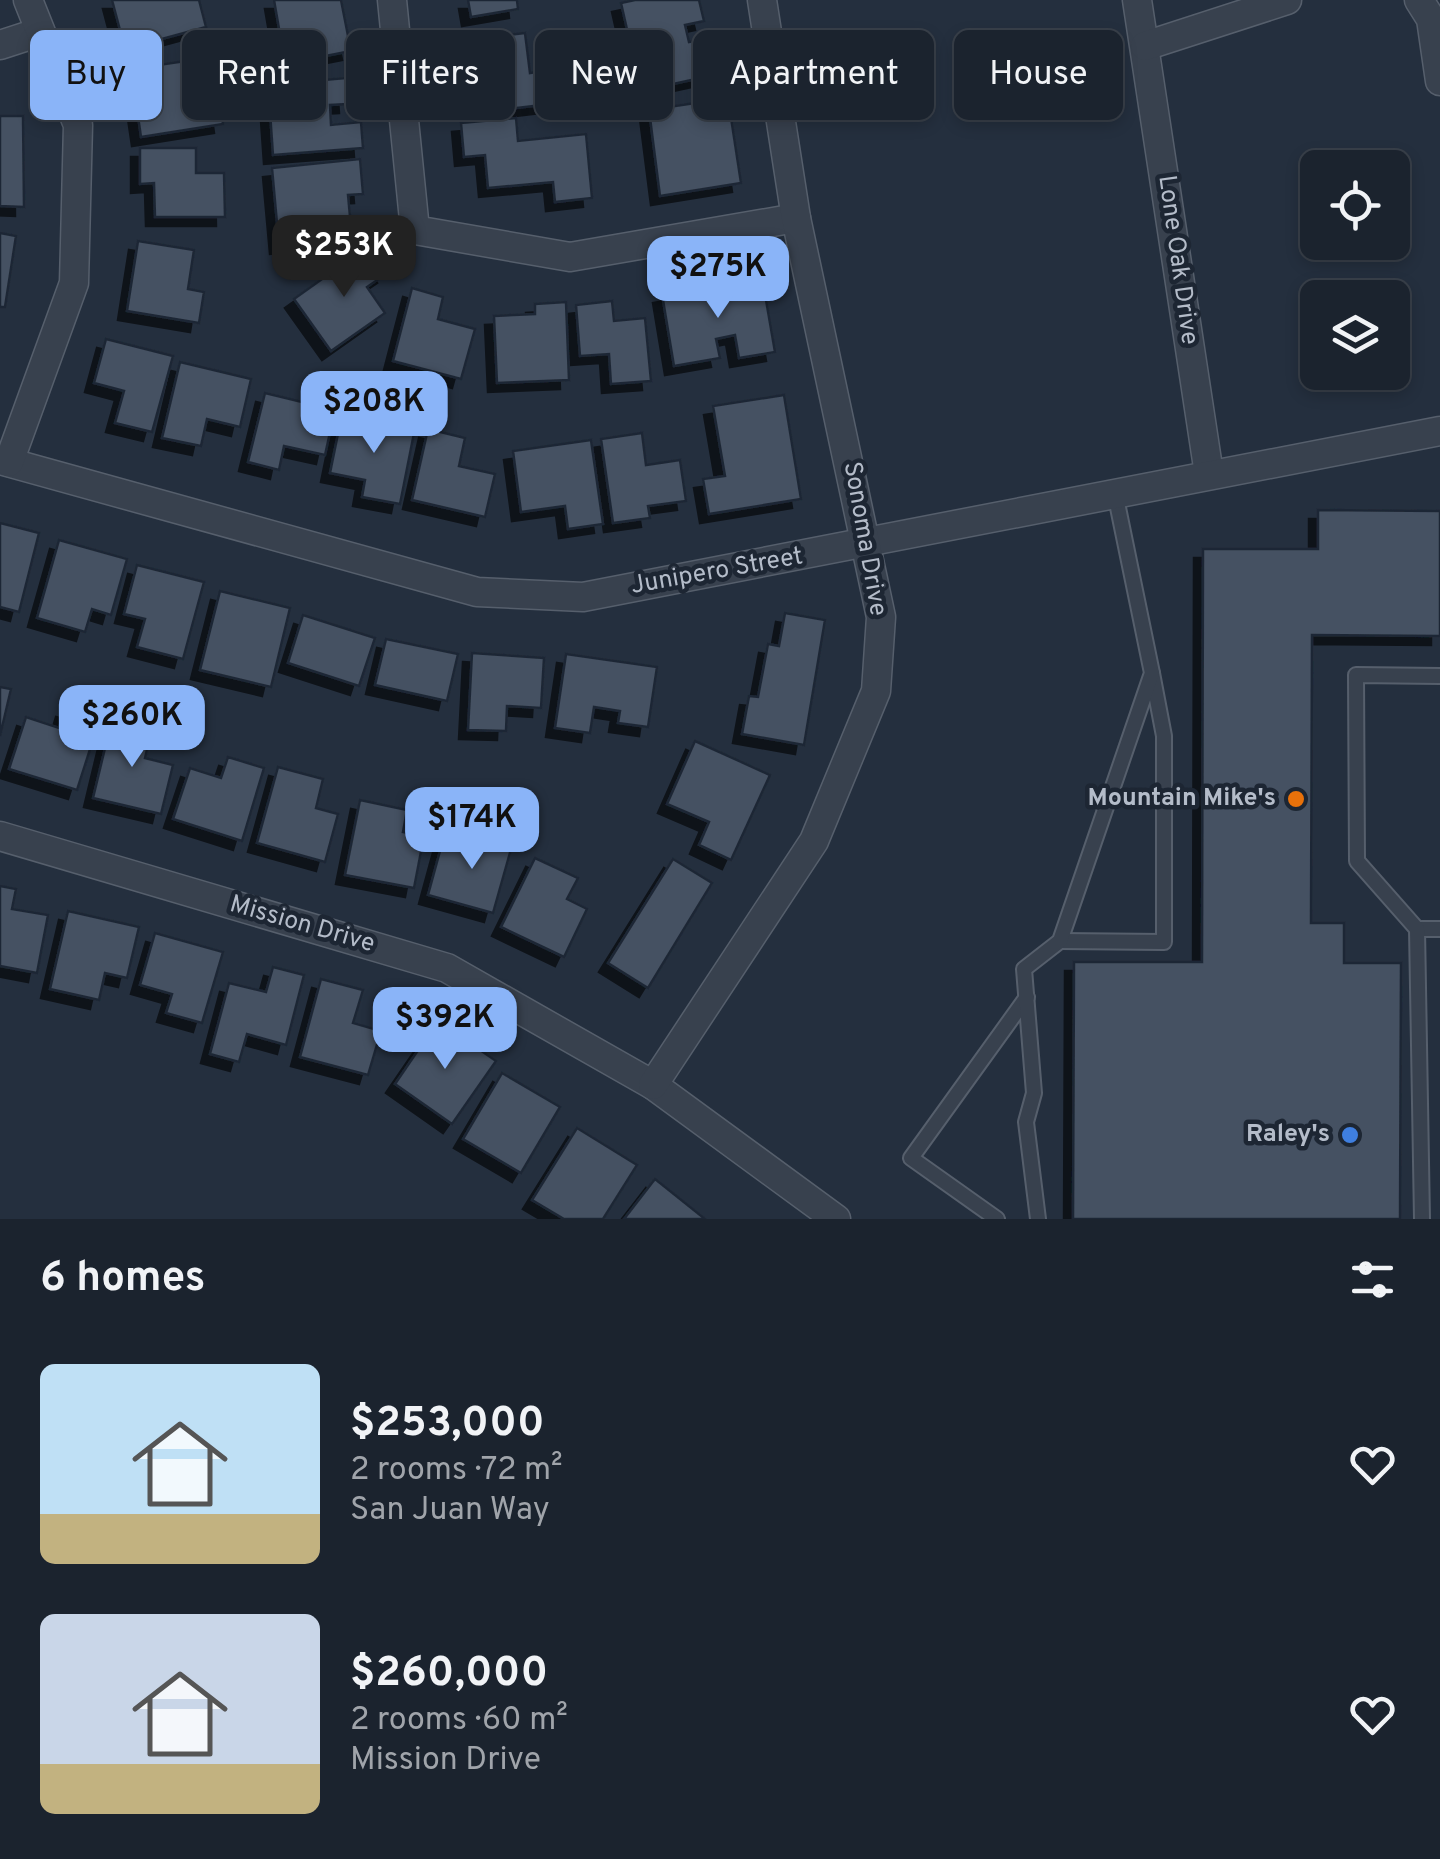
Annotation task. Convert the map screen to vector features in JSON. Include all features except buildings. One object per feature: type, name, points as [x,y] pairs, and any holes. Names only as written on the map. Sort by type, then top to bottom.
[{"type":"street","points":[[28,0],[39,30]]},
{"type":"street","points":[[392,0],[414,230],[570,257],[796,218]]},
{"type":"street","name":"Sonoma Drive","points":[[653,1085],[814,840],[876,691],[881,617],[869,544],[796,218],[762,0]]},
{"type":"street","name":"Lone Oak Drive","points":[[1137,0],[1209,474]]},
{"type":"street","points":[[1146,46],[1287,0]]},
{"type":"street","points":[[1420,0],[1431,20],[1440,81]]},
{"type":"street","points":[[0,45],[30,35]]},
{"type":"street","points":[[4,461],[74,283],[76,120]]},
{"type":"street","name":"Junipero Street","points":[[4,461],[476,592],[583,597],[1440,431]]},
{"type":"street","name":"Mission Drive","points":[[0,836],[448,968],[653,1085],[836,1219]]},
{"type":"lane","points":[[1060,942],[1164,942],[1164,736],[1114,492]]},
{"type":"lane","points":[[1038,1219],[1026,1122],[1034,1093],[1024,969],[1060,942],[1152,672]]},
{"type":"lane","points":[[1422,1219],[1417,929],[1358,862],[1356,675],[1440,676]]},
{"type":"lane","points":[[1417,929],[1440,929]]},
{"type":"lane","points":[[998,1219],[911,1158],[1027,998]]},
{"type":"place","name":"Mountain Mike's","points":[[1296,799]]},
{"type":"place","name":"Raley's","points":[[1350,1135]]}]
